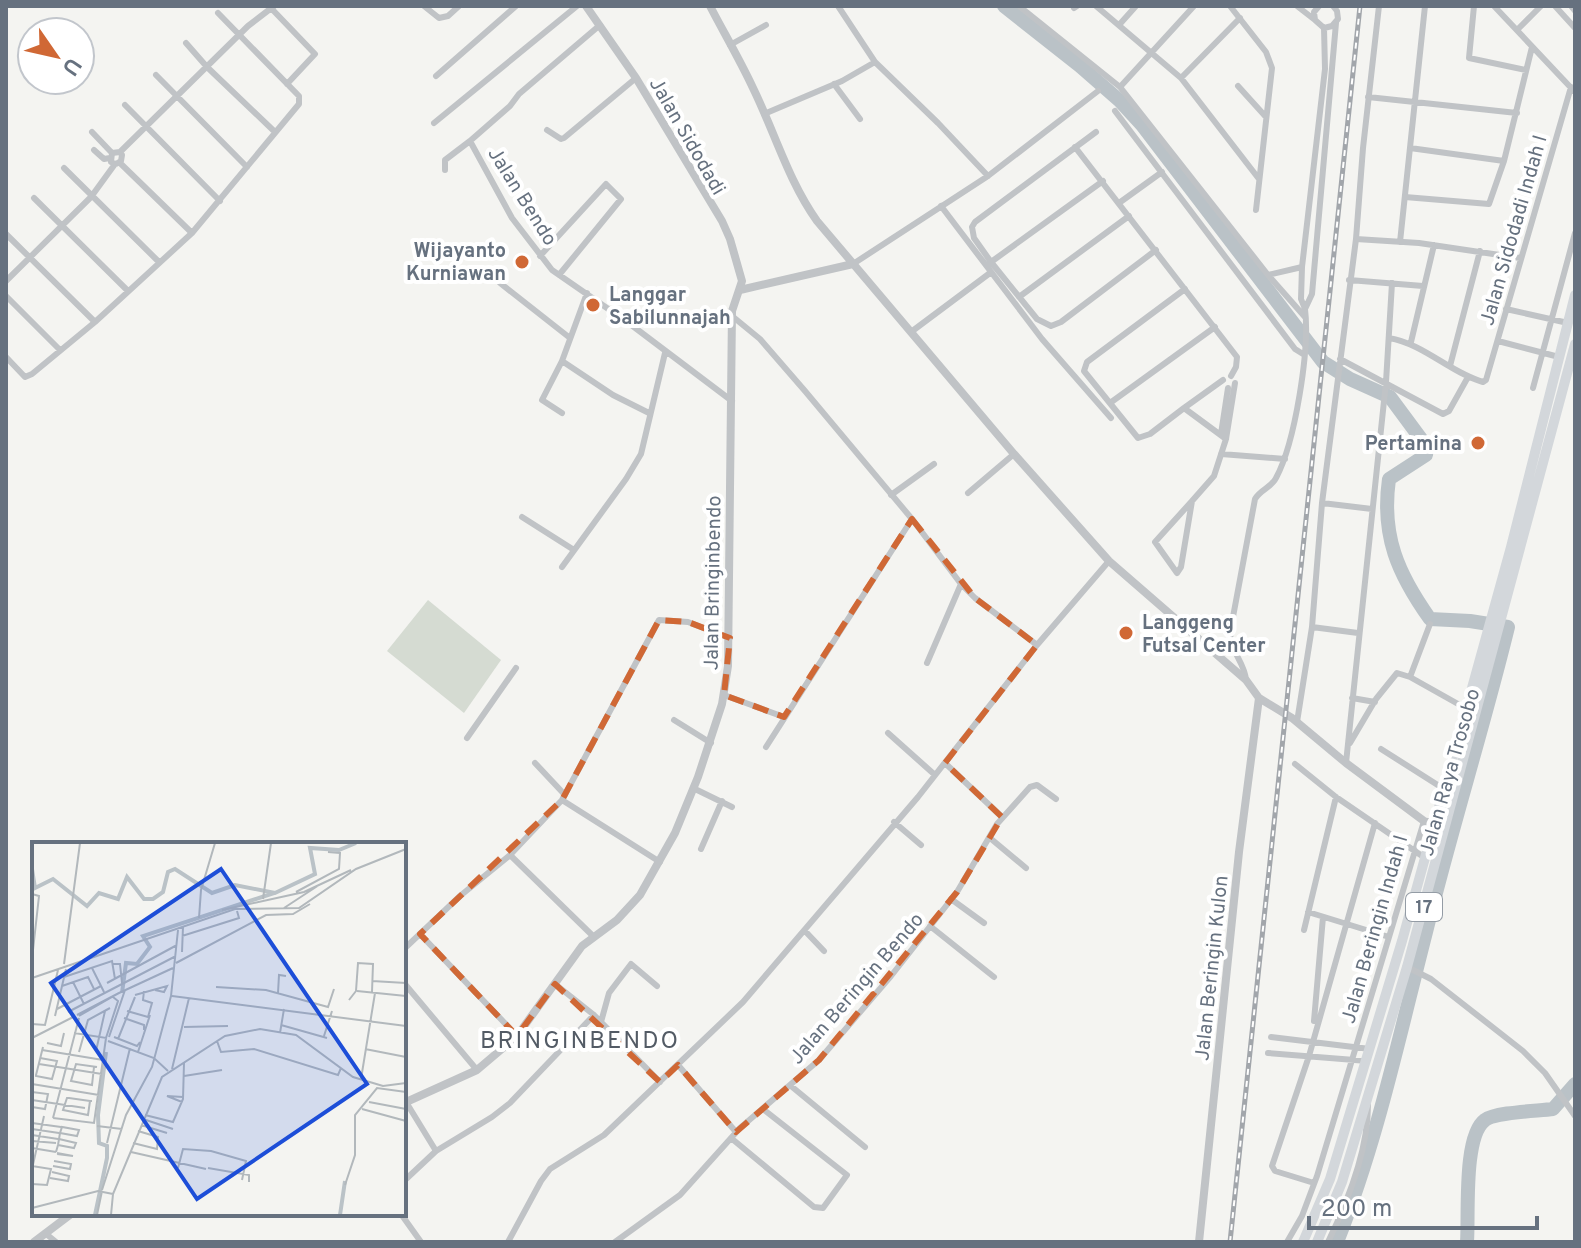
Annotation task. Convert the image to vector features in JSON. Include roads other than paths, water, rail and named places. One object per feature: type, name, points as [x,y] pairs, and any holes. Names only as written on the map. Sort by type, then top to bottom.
[{"type":"highway","name":"Jalan Raya Trosobo","points":[[1317,1242],[1342,1182],[1413,970],[1575,295]]},
{"type":"highway","name":"Jalan Raya Trosobo","points":[[1303,1242],[1330,1179],[1367,1061],[1425,858],[1429,822],[1444,789],[1495,623],[1575,344]]},
{"type":"street","points":[[424,6],[439,18],[448,16],[459,6]]},
{"type":"street","points":[[436,76],[516,6]]},
{"type":"street","points":[[434,123],[577,6]]},
{"type":"street","name":"Jalan Sidodadi","points":[[586,6],[636,78],[726,230],[742,281],[740,290]]},
{"type":"street","points":[[710,6],[764,114],[801,198],[1014,454],[1109,561],[1246,680],[1259,698],[1297,722],[1346,763],[1429,822]]},
{"type":"street","points":[[838,6],[875,62],[988,176]]},
{"type":"street","points":[[1019,6],[1120,87],[1268,275],[1307,318]]},
{"type":"street","points":[[1096,6],[1181,78],[1259,179]]},
{"type":"street","points":[[1119,25],[1136,6]]},
{"type":"street","points":[[1120,87],[1194,6]]},
{"type":"street","points":[[1230,6],[1270,60],[1256,210]]},
{"type":"street","points":[[1246,680],[1231,645],[1230,633],[1255,499],[1261,490],[1274,483],[1285,459],[1306,344],[1307,318],[1301,299],[1301,278],[1325,69],[1324,28],[1297,6]]},
{"type":"street","points":[[1297,722],[1312,627],[1322,503],[1356,239],[1379,6]]},
{"type":"street","points":[[1400,242],[1425,6]]},
{"type":"street","points":[[1474,6],[1469,58],[1526,70]]},
{"type":"street","points":[[1494,6],[1573,89]]},
{"type":"street","points":[[1517,30],[1541,6]]},
{"type":"street","points":[[1555,6],[1575,28]]},
{"type":"street","points":[[1571,6],[1575,11]]},
{"type":"street","points":[[6,281],[91,197],[115,158],[272,7],[315,54],[287,84]]},
{"type":"street","points":[[1315,20],[1316,7]]},
{"type":"street","points":[[1305,309],[1312,294],[1336,8]]},
{"type":"street","points":[[6,357],[25,377],[95,322],[192,233],[300,101],[218,13]]},
{"type":"street","points":[[1181,78],[1240,18]]},
{"type":"street","points":[[1324,28],[1336,23]]},
{"type":"street","name":"Jalan Bendo","points":[[445,170],[445,160],[600,25]]},
{"type":"street","points":[[730,45],[766,25]]},
{"type":"street","points":[[186,43],[275,132]]},
{"type":"street","points":[[1405,197],[1488,205],[1504,161],[1532,47]]},
{"type":"street","points":[[764,114],[834,84],[875,62]]},
{"type":"street","points":[[156,75],[247,167]]},
{"type":"street","points":[[547,130],[564,138],[636,78]]},
{"type":"street","points":[[834,84],[860,119]]},
{"type":"street","points":[[1238,86],[1266,117]]},
{"type":"street","name":"Jalan Sidodadi Indah I","points":[[1468,377],[1486,381],[1520,258],[1573,89]]},
{"type":"street","points":[[740,290],[853,264],[988,176],[1098,91]]},
{"type":"street","points":[[1368,97],[1517,113]]},
{"type":"street","points":[[125,105],[220,201]]},
{"type":"street","points":[[1115,111],[1295,349],[1303,354]]},
{"type":"street","points":[[92,132],[192,233]]},
{"type":"street","points":[[1096,132],[975,222],[972,227],[974,238],[1037,319],[1047,326],[1054,326],[1156,250]]},
{"type":"street","name":"Jalan Bendo","points":[[470,141],[512,218],[540,256],[559,275],[732,401]]},
{"type":"street","points":[[1075,147],[1103,181],[1237,357],[1231,376],[1142,439],[1135,435],[1085,375],[1084,367],[1185,289]]},
{"type":"street","points":[[1410,148],[1504,161]]},
{"type":"street","points":[[94,150],[104,159],[115,158]]},
{"type":"street","points":[[64,168],[159,262]]},
{"type":"street","points":[[1119,203],[1162,172]]},
{"type":"street","points":[[991,262],[1103,181]]},
{"type":"street","points":[[540,256],[606,184],[621,199],[559,275]]},
{"type":"street","points":[[34,198],[127,290]]},
{"type":"street","points":[[941,206],[1042,339],[1111,418]]},
{"type":"street","points":[[1019,297],[1129,216]]},
{"type":"street","points":[[1533,388],[1575,233]]},
{"type":"street","points":[[6,234],[95,322]]},
{"type":"street","points":[[1356,239],[1434,245],[1520,258]]},
{"type":"street","points":[[1411,342],[1434,245]]},
{"type":"street","points":[[1450,366],[1480,251]]},
{"type":"street","points":[[1268,275],[1302,267]]},
{"type":"street","points":[[911,332],[990,273]]},
{"type":"street","points":[[1301,278],[1313,278]]},
{"type":"street","points":[[1349,280],[1423,286]]},
{"type":"street","points":[[500,283],[570,338]]},
{"type":"street","points":[[1346,763],[1386,382],[1392,283]]},
{"type":"street","name":"Jalan Bringinbendo","points":[[406,1102],[477,1070],[517,1036],[570,960],[631,908],[660,862],[693,788],[711,743],[724,695],[730,638],[732,316],[734,300],[740,290]]},
{"type":"street","points":[[562,413],[542,400],[562,361],[587,293]]},
{"type":"street","points":[[6,296],[60,350]]},
{"type":"street","points":[[1506,309],[1568,323]]},
{"type":"street","points":[[732,316],[760,339],[912,519],[961,584],[1037,645]]},
{"type":"street","points":[[1110,403],[1215,327]]},
{"type":"street","points":[[1340,359],[1443,414],[1449,411],[1468,377],[1411,342],[1389,338]]},
{"type":"street","points":[[1498,341],[1559,357]]},
{"type":"street","points":[[562,567],[641,454],[665,353]]},
{"type":"street","points":[[562,361],[613,395],[649,413]]},
{"type":"street","points":[[1223,439],[1235,383],[1231,376]]},
{"type":"street","points":[[1192,501],[1181,567],[1177,573],[1155,542],[1214,476],[1221,454],[1228,388],[1223,380]]},
{"type":"street","points":[[1228,388],[1235,383]]},
{"type":"street","points":[[1184,408],[1223,439]]},
{"type":"street","points":[[968,493],[1014,454]]},
{"type":"street","points":[[1221,454],[1285,459]]},
{"type":"street","points":[[891,495],[934,464]]},
{"type":"street","points":[[1322,503],[1372,509]]},
{"type":"street","points":[[522,517],[574,550]]},
{"type":"street","points":[[766,747],[912,519]]},
{"type":"street","points":[[508,1242],[550,1169],[604,1135],[743,1002],[945,763],[1037,645],[1109,561]]},
{"type":"street","points":[[927,663],[961,584]]},
{"type":"street","points":[[406,947],[460,896],[510,855],[564,798],[659,620],[688,622],[730,638]]},
{"type":"street","points":[[1410,677],[1430,624]]},
{"type":"street","points":[[1312,627],[1358,633]]},
{"type":"street","points":[[467,738],[516,668]]},
{"type":"street","points":[[1348,746],[1394,675],[1400,673],[1467,709]]},
{"type":"street","points":[[724,695],[784,717]]},
{"type":"street","name":"Jalan Beringin Kulon","points":[[1199,1242],[1239,852],[1259,698]]},
{"type":"street","points":[[1352,698],[1375,702]]},
{"type":"street","points":[[674,720],[711,743]]},
{"type":"street","points":[[888,733],[935,775]]},
{"type":"street","points":[[1381,749],[1444,789]]},
{"type":"street","points":[[535,763],[564,798],[660,862]]},
{"type":"street","points":[[945,763],[1002,817]]},
{"type":"street","points":[[1295,764],[1336,797],[1425,858]]},
{"type":"street","name":"Jalan Beringin Bendo","points":[[615,1242],[680,1195],[734,1135],[791,1086],[844,1031],[951,899],[1002,817],[1034,785],[1056,799]]},
{"type":"street","points":[[693,788],[732,807]]},
{"type":"street","points":[[1304,930],[1336,797]]},
{"type":"street","points":[[701,849],[722,801]]},
{"type":"street","points":[[894,822],[921,845]]},
{"type":"street","name":"Jalan Beringin Indah I","points":[[1287,1242],[1302,1216],[1314,1183],[1354,1060],[1413,851],[1429,822]]},
{"type":"street","points":[[1314,1183],[1275,1171],[1272,1166],[1309,1056],[1375,823]]},
{"type":"street","points":[[990,838],[1026,868]]},
{"type":"street","points":[[510,855],[594,937]]},
{"type":"street","points":[[951,899],[984,923]]},
{"type":"street","points":[[1308,912],[1389,937]]},
{"type":"street","points":[[1312,1040],[1323,917]]},
{"type":"street","points":[[930,926],[994,977]]},
{"type":"street","points":[[805,931],[824,951]]},
{"type":"street","points":[[420,934],[517,1036]]},
{"type":"street","points":[[601,1022],[609,993],[631,964],[657,986]]},
{"type":"street","points":[[1413,970],[1431,979],[1523,1051],[1545,1073],[1573,1113]]},
{"type":"street","points":[[555,984],[594,1015],[660,1082]]},
{"type":"street","points":[[406,985],[477,1070]]},
{"type":"street","points":[[406,1179],[436,1151],[510,1103],[594,1015]]},
{"type":"street","points":[[1271,1037],[1370,1049]]},
{"type":"street","points":[[1268,1053],[1367,1061]]},
{"type":"street","points":[[678,1065],[734,1135],[814,1207],[823,1208],[847,1175],[763,1109]]},
{"type":"street","points":[[791,1086],[865,1147]]},
{"type":"street","points":[[1328,1242],[1365,1139],[1368,1100]]},
{"type":"street","points":[[406,1104],[436,1151]]},
{"type":"street","points":[[34,1242],[68,1216]]},
{"type":"street","points":[[402,1216],[421,1242]]},
{"type":"street","points":[[45,1233],[56,1242]]},
{"type":"waterway","points":[[1004,6],[1120,101],[1142,125],[1323,362],[1350,379],[1390,397],[1427,447],[1426,455],[1389,479],[1387,500],[1394,554],[1430,619],[1508,627],[1376,1128],[1337,1242]]},
{"type":"waterway","points":[[1467,1242],[1470,1159],[1478,1129],[1490,1117],[1553,1109],[1575,1084]]},
{"type":"railway","points":[[1230,1242],[1360,6]]},
{"type":"place","name":"Wijayanto Kurniawan","points":[[522,262]]},
{"type":"place","name":"Langgar Sabilunnajah","points":[[593,305]]},
{"type":"place","name":"Pertamina","points":[[1478,443]]},
{"type":"place","name":"Langgeng Futsal Center","points":[[1126,633]]},
{"type":"district","name":"BRINGINBENDO","points":[[580,1040]]}]
